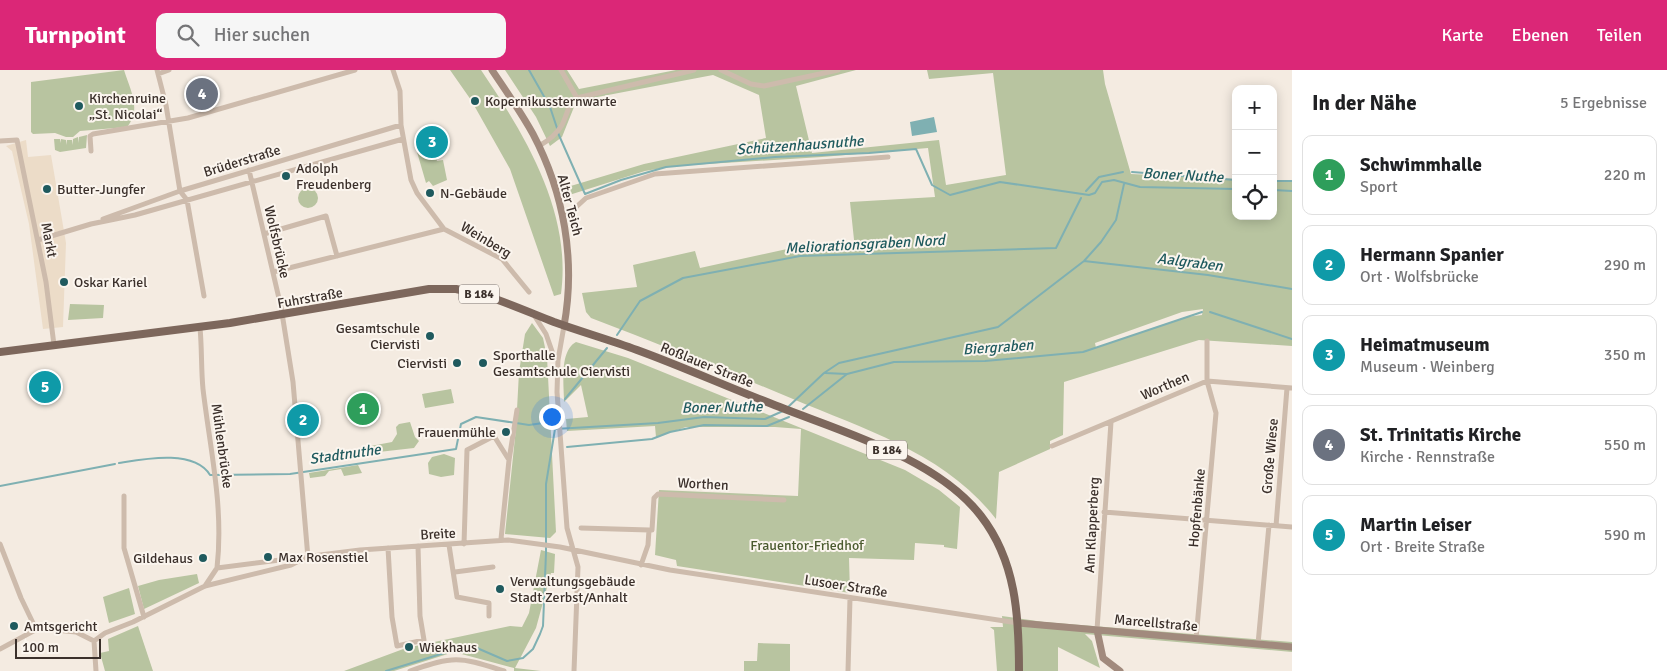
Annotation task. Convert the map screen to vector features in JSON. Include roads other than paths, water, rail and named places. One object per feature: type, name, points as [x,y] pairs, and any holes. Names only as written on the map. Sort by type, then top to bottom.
[{"type":"main road","name":"Fuhrstraße","points":[[54,346],[200,328],[438,288],[474,292],[564,326]]},
{"type":"main road","name":"Roßlauer Straße","points":[[564,326],[653,356],[778,407],[910,461],[946,482],[964,497],[989,527],[1001,550],[1012,583],[1018,623],[1020,671]]},
{"type":"main road","name":"B 184","points":[[0,352],[54,346]]},
{"type":"street","points":[[169,70],[157,72],[169,122],[180,191],[187,200],[204,296]]},
{"type":"street","points":[[91,151],[90,136],[93,134],[188,118],[356,70]]},
{"type":"street","name":"Weinberg","points":[[393,70],[400,91],[401,126],[411,180],[417,193],[444,229],[502,259],[529,292]]},
{"type":"street","name":"Alter Teich","points":[[492,70],[527,123],[539,146],[562,214],[570,272],[558,360],[558,422],[566,525],[578,571],[574,671]]},
{"type":"street","points":[[560,70],[577,98]]},
{"type":"street","points":[[539,146],[562,126],[572,102],[577,98],[694,70]]},
{"type":"street","points":[[721,70],[751,84],[764,86],[838,70]]},
{"type":"street","name":"Brüderstraße","points":[[91,224],[132,207],[180,191],[401,126]]},
{"type":"street","name":"Brüderstraße","points":[[38,240],[91,224],[135,215],[403,138]]},
{"type":"street","name":"Markt","points":[[0,141],[17,140],[46,282],[54,346]]},
{"type":"street","points":[[562,214],[574,209],[586,198],[655,174],[888,157]]},
{"type":"street","name":"Wolfsbrücke","points":[[249,170],[282,315],[294,387],[302,478],[305,558]]},
{"type":"street","points":[[264,234],[326,216],[338,256]]},
{"type":"street","points":[[273,272],[444,229]]},
{"type":"street","name":"Alter Teich","points":[[534,314],[546,334],[553,354],[558,360]]},
{"type":"street","name":"Mühlenbrücke","points":[[200,328],[203,386],[220,514],[217,568]]},
{"type":"street","name":"Hopfenbänke","points":[[1196,639],[1216,413],[1208,381],[1207,341]]},
{"type":"street","name":"Worthen","points":[[1052,446],[1208,381],[1289,388]]},
{"type":"street","name":"Große Wiese","points":[[1276,526],[1289,388]]},
{"type":"street","points":[[501,539],[508,460],[518,410]]},
{"type":"street","name":"Am Klapperberg","points":[[1097,630],[1111,422]]},
{"type":"street","points":[[464,544],[467,450],[494,436],[508,460]]},
{"type":"street","name":"Worthen","points":[[651,530],[654,498],[658,494],[784,500]]},
{"type":"street","points":[[124,496],[124,548],[144,617]]},
{"type":"street","points":[[1104,512],[1292,527]]},
{"type":"street","points":[[1258,644],[1269,525]]},
{"type":"street","points":[[581,528],[651,530],[641,565]]},
{"type":"street","name":"Breite","points":[[205,586],[217,568],[294,557],[305,558],[388,548],[464,544],[501,539],[574,550],[641,565]]},
{"type":"street","points":[[0,544],[29,618],[39,628]]},
{"type":"street","points":[[449,545],[457,597],[489,603],[489,616]]},
{"type":"street","points":[[388,548],[392,618],[397,646],[424,640],[420,616],[418,546]]},
{"type":"street","name":"Breite","points":[[94,641],[104,634],[144,617],[205,586],[291,565],[305,558]]},
{"type":"street","name":"Lusoer Straße","points":[[641,565],[1018,623]]},
{"type":"street","points":[[454,572],[493,567]]},
{"type":"street","points":[[848,671],[850,598]]},
{"type":"street","name":"Marcellstraße","points":[[1018,623],[1292,647]]},
{"type":"street","points":[[0,649],[39,628],[76,632],[94,641],[96,671]]},
{"type":"street","points":[[1097,630],[1103,658],[1120,671]]},
{"type":"street","points":[[410,671],[454,658],[471,660],[504,671]]},
{"type":"water","points":[[934,117],[937,132],[912,136],[910,122]]},
{"type":"waterway","name":"Schützenhausnuthe","points":[[529,70],[550,107],[557,128]]},
{"type":"waterway","name":"Schützenhausnuthe","points":[[558,133],[585,194],[621,180],[666,167],[775,157],[916,149],[932,185],[950,195],[1000,182],[1089,195],[1095,193],[1102,182],[1114,180],[1140,187],[1232,189]]},
{"type":"waterway","points":[[1086,191],[1099,177],[1123,172]]},
{"type":"waterway","name":"Meliorationsgraben Nord","points":[[1132,172],[1232,180]]},
{"type":"waterway","name":"Meliorationsgraben Nord","points":[[1277,181],[1292,181]]},
{"type":"waterway","name":"Boner Nuthe","points":[[787,408],[824,373],[839,363],[998,327],[1084,261],[1101,242],[1116,220],[1124,184]]},
{"type":"waterway","name":"Boner Nuthe","points":[[1277,190],[1292,191]]},
{"type":"waterway","name":"Meliorationsgraben Nord","points":[[617,335],[640,301],[683,278],[800,256],[1056,248],[1081,198]]},
{"type":"waterway","name":"Aalgraben","points":[[1084,261],[1208,275],[1292,289]]},
{"type":"waterway","name":"Biergraben","points":[[803,409],[847,374],[894,362],[985,361],[1083,352],[1202,312]]},
{"type":"waterway","name":"Biergraben","points":[[1210,312],[1292,339]]},
{"type":"waterway","name":"Meliorationsgraben Nord","points":[[565,399],[607,348]]},
{"type":"waterway","points":[[825,373],[847,374]]},
{"type":"waterway","name":"Stadtnuthe","points":[[119,463],[168,458],[193,462],[203,467],[210,475],[290,474],[456,449],[461,424],[476,417],[529,425],[543,423],[555,429],[658,423],[704,417],[765,419],[783,411]]},
{"type":"waterway","name":"Biergraben","points":[[567,447],[652,439],[670,432],[704,425],[767,426],[789,417]]},
{"type":"waterway","name":"Boner Nuthe","points":[[386,671],[470,645],[507,661],[523,658],[533,649],[543,626],[546,484],[555,429]]},
{"type":"waterway","name":"Stadtnuthe","points":[[0,486],[115,464]]},
{"type":"place","name":"St. Trinitatis Kirche","points":[[202,94]]},
{"type":"place","name":"Kopernikussternwarte","points":[[475,101]]},
{"type":"place","name":"Kirchenruine „St. Nicolai“","points":[[79,106]]},
{"type":"place","name":"Heimatmuseum","points":[[432,142]]},
{"type":"place","name":"Adolph Freudenberg","points":[[286,176]]},
{"type":"place","name":"Butter-Jungfer","points":[[47,189]]},
{"type":"place","name":"N-Gebäude","points":[[430,193]]},
{"type":"place","name":"Oskar Kariel","points":[[64,282]]},
{"type":"place","name":"Gesamtschule Ciervisti","points":[[430,336]]},
{"type":"place","name":"Ciervisti","points":[[457,363]]},
{"type":"place","name":"Sporthalle Gesamtschule Ciervisti","points":[[483,363]]},
{"type":"place","name":"Martin Leiser","points":[[45,387]]},
{"type":"place","name":"Schwimmhalle","points":[[363,409]]},
{"type":"place","name":"Hermann Spanier","points":[[303,420]]},
{"type":"place","name":"Frauenmühle","points":[[506,432]]},
{"type":"place","name":"Max Rosenstiel","points":[[268,557]]},
{"type":"place","name":"Gildehaus","points":[[203,558]]},
{"type":"place","name":"Verwaltungsgebäude Stadt Zerbst/Anhalt","points":[[500,589]]},
{"type":"place","name":"Amtsgericht","points":[[14,626]]},
{"type":"place","name":"Wiekhaus","points":[[409,647]]},
{"type":"park label","name":"Frauentor-Friedhof","points":[[807,545]]}]
